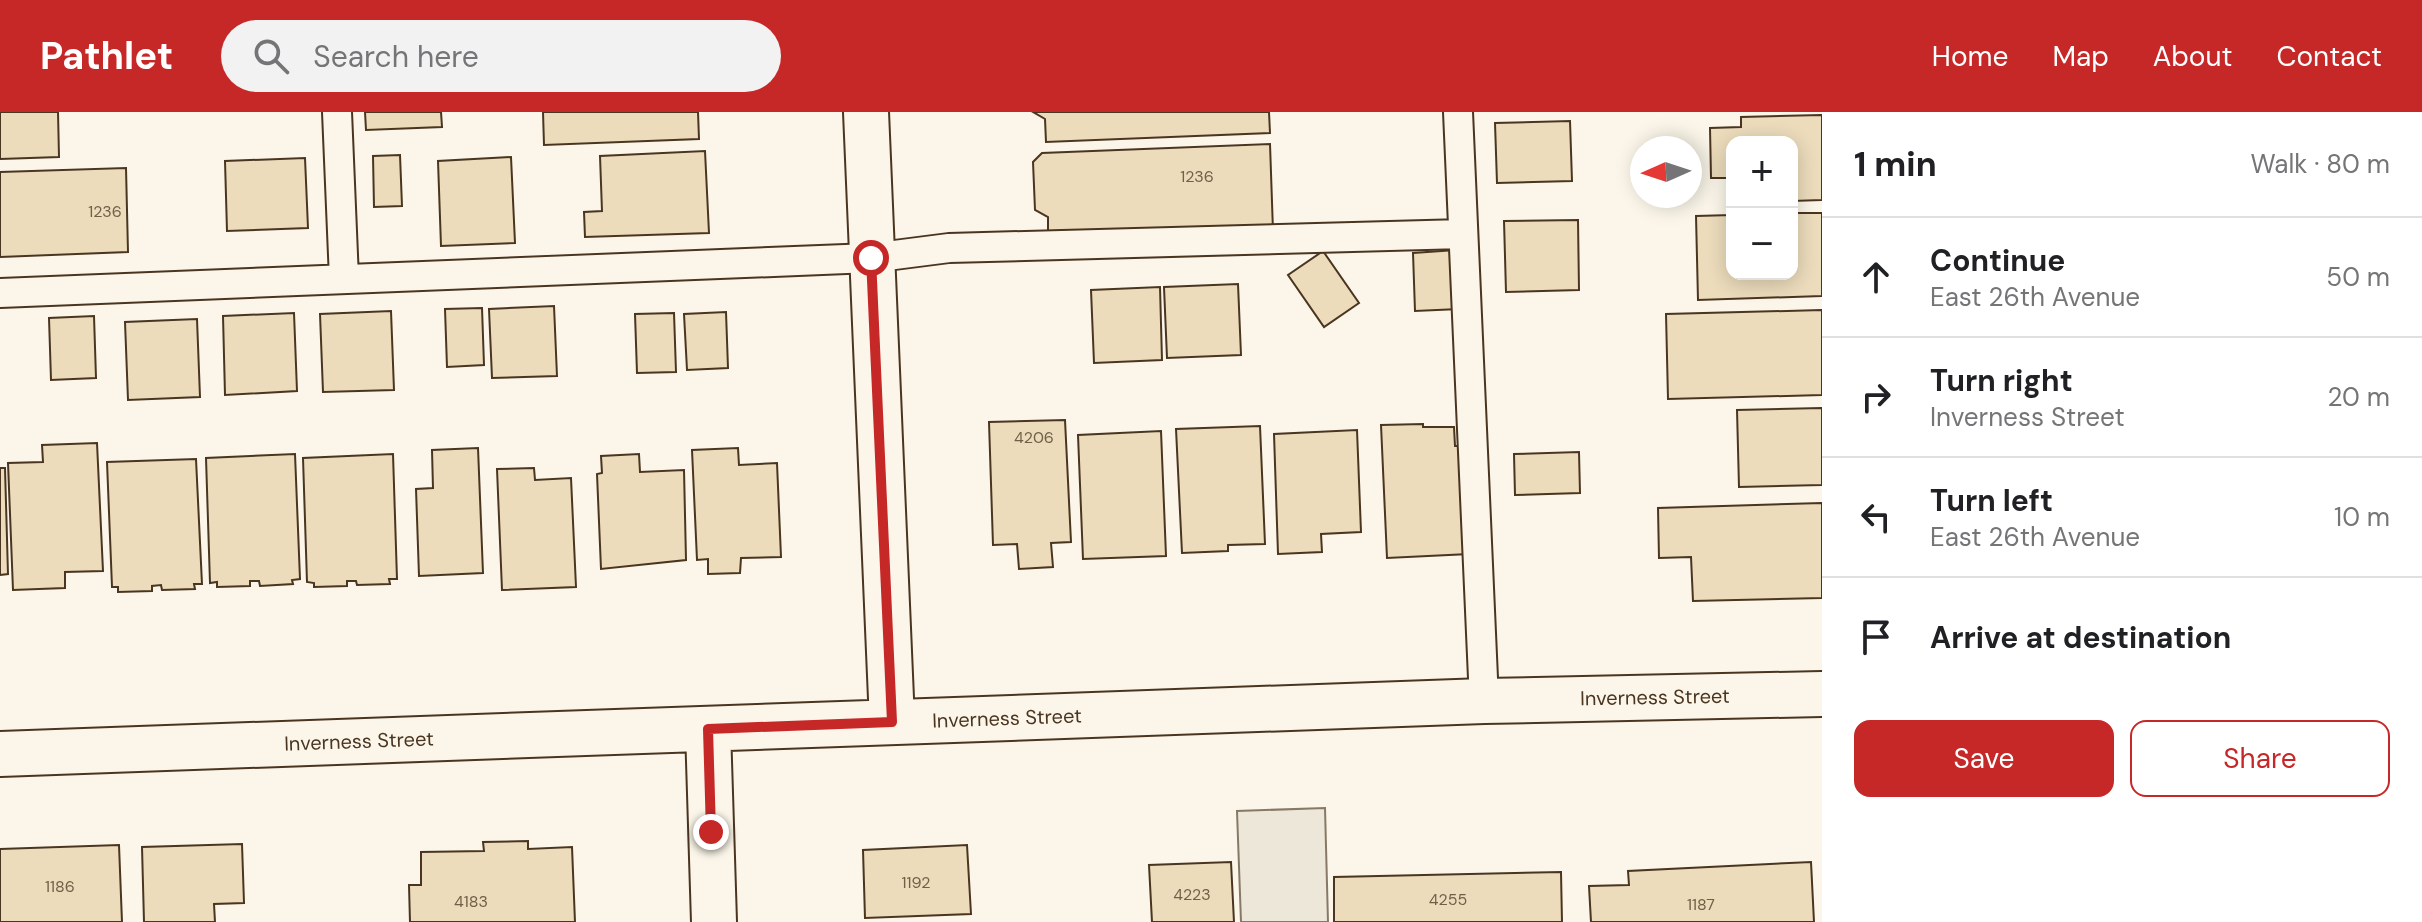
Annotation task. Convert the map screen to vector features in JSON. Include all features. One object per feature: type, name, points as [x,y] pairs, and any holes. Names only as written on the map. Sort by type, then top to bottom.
[{"type":"street","points":[[866,112],[892,722]]},
{"type":"street","name":"Inverness Street","points":[[0,754],[1484,701],[1822,694]]},
{"type":"street","points":[[708,729],[714,922]]},
{"type":"lane","points":[[337,112],[344,279]]},
{"type":"lane","points":[[1458,112],[1484,701]]},
{"type":"lane","points":[[0,293],[871,258],[949,248],[1463,234]]},
{"type":"shaded area","points":[[1325,808],[1328,922],[1241,922],[1237,811]]},
{"type":"building","points":[[0,112],[58,112],[59,157],[0,159]]},
{"type":"building","points":[[365,112],[441,112],[442,127],[366,130]]},
{"type":"building","points":[[543,112],[698,112],[699,139],[544,145]]},
{"type":"building","points":[[1033,112],[1269,112],[1270,133],[1046,142],[1045,119]]},
{"type":"building","points":[[1822,115],[1822,200],[1798,201],[1798,136],[1726,136],[1726,178],[1711,178],[1710,128],[1741,127],[1741,117]]},
{"type":"building","points":[[1570,121],[1572,181],[1497,183],[1495,123]]},
{"type":"building","points":[[1270,144],[1273,231],[1048,240],[1048,217],[1035,210],[1033,162],[1042,153]]},
{"type":"building","points":[[705,151],[709,233],[585,237],[584,212],[602,211],[600,156]]},
{"type":"building","points":[[400,155],[402,206],[374,207],[373,156]]},
{"type":"building","points":[[511,157],[515,243],[441,246],[438,161]]},
{"type":"building","points":[[305,158],[308,228],[227,231],[225,161]]},
{"type":"building","points":[[126,168],[128,252],[0,257],[0,172]]},
{"type":"building","points":[[1798,213],[1822,213],[1822,296],[1698,300],[1696,216],[1726,215],[1726,280],[1798,280]]},
{"type":"building","points":[[1578,220],[1579,290],[1506,292],[1504,221]]},
{"type":"building","points":[[1456,250],[1459,309],[1415,311],[1413,253]]},
{"type":"building","points":[[1323,251],[1359,303],[1324,327],[1288,275]]},
{"type":"building","points":[[1238,284],[1241,355],[1167,358],[1164,287]]},
{"type":"building","points":[[1160,287],[1162,360],[1094,363],[1091,290]]},
{"type":"building","points":[[554,306],[557,376],[492,378],[489,309]]},
{"type":"building","points":[[482,308],[484,365],[447,367],[445,309]]},
{"type":"building","points":[[1822,310],[1822,395],[1668,399],[1666,314]]},
{"type":"building","points":[[391,311],[394,390],[323,392],[320,314]]},
{"type":"building","points":[[726,312],[728,368],[687,370],[684,314]]},
{"type":"building","points":[[294,313],[297,391],[225,395],[223,316]]},
{"type":"building","points":[[674,313],[676,372],[637,373],[635,314]]},
{"type":"building","points":[[94,316],[96,378],[51,380],[49,318]]},
{"type":"building","points":[[197,319],[200,397],[128,400],[125,322]]},
{"type":"building","points":[[1822,408],[1822,485],[1739,487],[1737,410]]},
{"type":"building","points":[[1065,420],[1071,542],[1051,543],[1053,567],[1019,569],[1017,544],[993,545],[989,422]]},
{"type":"building","points":[[1423,424],[1423,427],[1454,427],[1455,446],[1465,446],[1469,554],[1387,558],[1381,425]]},
{"type":"building","points":[[1260,426],[1265,544],[1228,545],[1228,551],[1182,553],[1176,429]]},
{"type":"building","points":[[1357,430],[1361,532],[1321,534],[1322,552],[1278,554],[1274,434]]},
{"type":"building","points":[[1161,431],[1166,556],[1083,559],[1078,435]]},
{"type":"building","points":[[97,443],[103,571],[65,572],[65,588],[13,590],[8,463],[43,462],[42,445]]},
{"type":"building","points":[[478,448],[483,573],[419,576],[416,489],[433,488],[432,450]]},
{"type":"building","points":[[738,448],[739,465],[777,463],[781,557],[741,558],[740,573],[708,574],[708,559],[697,560],[692,450]]},
{"type":"building","points":[[1579,452],[1580,493],[1515,495],[1514,454]]},
{"type":"building","points":[[295,454],[300,579],[292,580],[293,584],[260,586],[259,581],[250,581],[250,586],[217,587],[217,582],[210,583],[206,458]]},
{"type":"building","points":[[393,454],[397,579],[389,579],[390,584],[357,585],[356,581],[347,581],[347,586],[314,587],[314,583],[307,582],[303,458]]},
{"type":"building","points":[[639,454],[640,472],[684,470],[686,560],[601,569],[597,474],[602,473],[601,456]]},
{"type":"building","points":[[196,459],[202,584],[194,584],[195,589],[162,590],[161,585],[152,586],[152,591],[118,592],[118,587],[112,587],[107,462]]},
{"type":"building","points":[[0,468],[5,468],[8,574],[0,575]]},
{"type":"building","points":[[534,468],[535,480],[571,478],[576,587],[502,590],[497,469]]},
{"type":"building","points":[[1822,503],[1822,598],[1693,601],[1691,557],[1659,558],[1658,508]]},
{"type":"building","points":[[528,841],[528,849],[572,847],[575,922],[410,922],[409,885],[421,885],[421,852],[484,851],[483,842]]},
{"type":"building","points":[[242,844],[244,903],[214,904],[215,922],[144,922],[142,847]]},
{"type":"building","points":[[119,845],[122,922],[0,922],[0,849]]},
{"type":"building","points":[[967,845],[971,914],[865,918],[863,850]]},
{"type":"building","points":[[1231,862],[1234,922],[1152,922],[1149,865]]},
{"type":"building","points":[[1811,862],[1814,922],[1591,922],[1589,886],[1629,885],[1628,871]]},
{"type":"building","points":[[1561,872],[1562,922],[1334,922],[1334,877]]},
{"type":"route","points":[[711,832],[708,729],[892,722],[871,258]]}]
